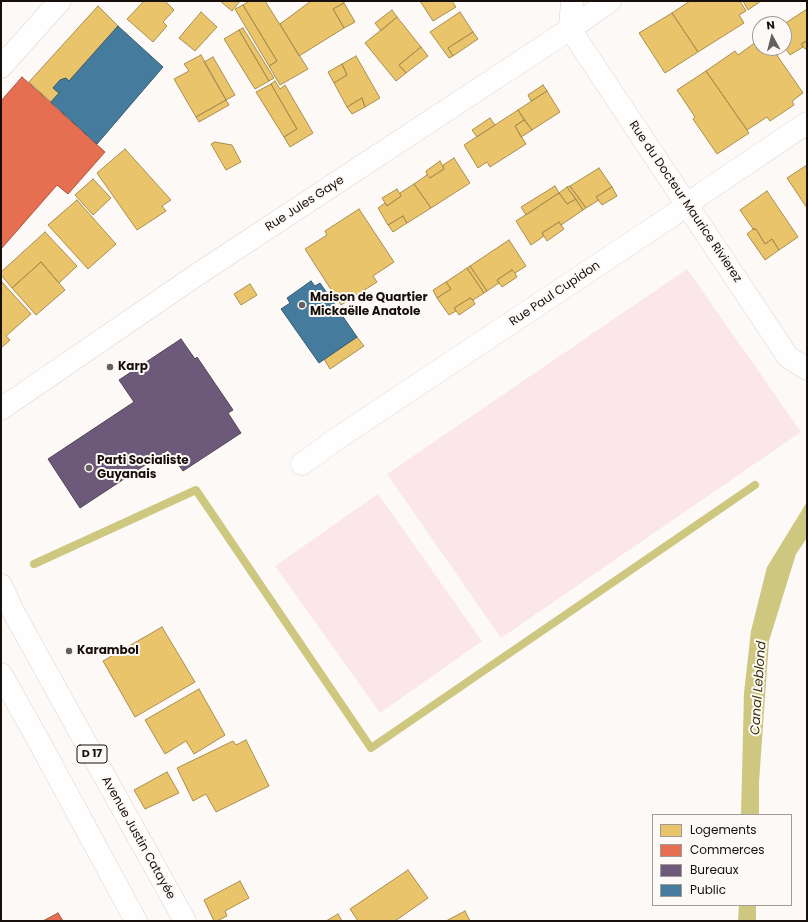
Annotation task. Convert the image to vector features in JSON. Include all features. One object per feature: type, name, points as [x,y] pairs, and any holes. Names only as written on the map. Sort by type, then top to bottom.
[{"type":"street","points":[[1,67],[60,1]]},
{"type":"street","points":[[570,29],[572,1]]},
{"type":"street","name":"Rue Jules Gaye","points":[[1,410],[201,272],[570,29],[610,1]]},
{"type":"street","name":"Rue du Docteur Maurice Rivierez","points":[[570,29],[788,357],[807,369]]},
{"type":"street","name":"Rue Paul Cupidon","points":[[302,464],[335,440],[673,215],[807,123]]},
{"type":"street","name":"Avenue Justin Catayée","points":[[1,585],[13,611],[39,659],[185,921]]},
{"type":"street","points":[[1,674],[53,766],[136,921]]},
{"type":"shaded area","points":[[687,269],[801,432],[501,638],[387,474]]},
{"type":"shaded area","points":[[378,494],[482,641],[380,713],[275,566]]},
{"type":"water","name":"Canal Leblond","points":[[807,502],[807,538],[796,554],[769,641],[759,782],[759,814],[741,814],[744,693],[751,631],[767,567]]},
{"type":"water","points":[[739,906],[756,906],[756,921],[738,921]]},
{"type":"building: Logements","points":[[144,1],[165,1],[174,10],[163,22],[167,26],[153,42],[127,19]]},
{"type":"building: Logements","points":[[220,1],[240,1],[232,11]]},
{"type":"building: Logements","points":[[249,1],[265,1],[308,69],[280,85],[269,66],[277,61],[243,5]]},
{"type":"building: Logements","points":[[311,1],[343,1],[344,3],[333,9],[344,28],[299,56],[280,24]]},
{"type":"building: Logements","points":[[420,1],[452,1],[456,7],[433,21]]},
{"type":"building: Logements","points":[[690,1],[740,1],[746,11],[739,15],[744,23],[698,52],[672,13]]},
{"type":"building: Logements","points":[[743,1],[761,1],[748,10]]},
{"type":"building: Logements","points":[[344,3],[355,22],[344,28],[333,9]]},
{"type":"building: Logements","points":[[243,5],[277,61],[269,66],[235,9]]},
{"type":"building: Logements","points":[[98,6],[118,26],[69,81],[66,78],[60,80],[53,88],[59,93],[51,102],[29,82]]},
{"type":"building: Logements","points":[[807,9],[807,41],[801,44],[803,47],[792,54],[792,19]]},
{"type":"building: Logements","points":[[392,10],[397,17],[381,31],[375,23]]},
{"type":"building: Logements","points":[[201,12],[217,27],[195,51],[179,38]]},
{"type":"building: Logements","points":[[460,12],[473,32],[448,48],[453,56],[449,58],[430,32]]},
{"type":"building: Logements","points":[[672,13],[698,52],[665,73],[639,33]]},
{"type":"building: Logements","points":[[397,17],[421,47],[399,65],[406,73],[396,81],[365,43]]},
{"type":"building: Logements","points":[[243,28],[274,78],[269,81],[239,30]]},
{"type":"building: Logements","points":[[239,30],[269,81],[255,89],[224,39]]},
{"type":"building: Logements","points":[[473,32],[478,39],[453,56],[448,48]]},
{"type":"building: Logements","points":[[807,41],[807,48],[805,49],[801,44]]},
{"type":"building: Logements","points":[[752,45],[752,56],[778,56],[803,93],[792,101],[794,105],[770,121],[767,117],[747,130],[706,71],[735,51],[738,55]]},
{"type":"building: Logements","points":[[421,47],[428,56],[406,73],[399,65]]},
{"type":"building: Logements","points":[[201,55],[226,100],[196,117],[174,79],[189,71],[184,64]]},
{"type":"building: Logements","points":[[356,56],[380,98],[365,107],[362,98],[347,107],[334,83],[347,75],[342,64]]},
{"type":"building: Logements","points":[[213,57],[235,95],[226,100],[204,62]]},
{"type":"building: Logements","points":[[342,64],[347,75],[334,83],[328,72]]},
{"type":"building: Logements","points":[[706,71],[749,133],[717,154],[693,119],[695,117],[677,90]]},
{"type":"building: Logements","points":[[275,81],[280,89],[285,85],[313,133],[290,147],[284,137],[297,129],[271,84]]},
{"type":"building: Logements","points":[[271,84],[297,129],[284,137],[256,92]]},
{"type":"building: Logements","points":[[543,85],[547,91],[531,101],[528,95]]},
{"type":"building: Logements","points":[[547,91],[560,112],[532,130],[518,110]]},
{"type":"building: Logements","points":[[362,98],[365,107],[352,114],[347,107]]},
{"type":"building: Logements","points":[[226,100],[229,105],[199,122],[196,117]]},
{"type":"building: Logements","points":[[518,110],[524,120],[515,126],[526,144],[490,167],[487,162],[478,168],[464,145]]},
{"type":"building: Logements","points":[[490,118],[495,125],[477,137],[472,130]]},
{"type":"building: Logements","points":[[524,120],[532,130],[521,137],[515,126]]},
{"type":"building: Logements","points":[[215,142],[232,145],[241,162],[226,170],[211,144]]},
{"type":"building: Logements","points":[[125,149],[171,200],[162,206],[166,211],[137,230],[97,173]]},
{"type":"building: Logements","points":[[454,158],[470,183],[431,208],[414,184],[427,175],[430,178],[444,169],[443,165]]},
{"type":"building: Logements","points":[[440,161],[444,169],[430,178],[426,171]]},
{"type":"building: Logements","points":[[807,165],[807,208],[787,178]]},
{"type":"building: Logements","points":[[599,168],[612,187],[596,197],[599,200],[586,208],[570,186]]},
{"type":"building: Logements","points":[[93,179],[111,198],[93,215],[75,195]]},
{"type":"building: Logements","points":[[414,184],[431,208],[407,223],[403,216],[388,225],[378,208],[385,203],[387,206],[401,196],[400,193]]},
{"type":"building: Logements","points":[[555,186],[559,193],[526,215],[521,207]]},
{"type":"building: Logements","points":[[570,186],[586,208],[583,210],[567,187]]},
{"type":"building: Logements","points":[[567,187],[576,199],[567,204],[559,193]]},
{"type":"building: Logements","points":[[612,187],[617,196],[602,205],[596,197]]},
{"type":"building: Logements","points":[[397,189],[401,196],[387,206],[382,198]]},
{"type":"building: Logements","points":[[767,191],[798,237],[779,250],[772,239],[765,244],[756,229],[753,229],[740,210]]},
{"type":"building: Logements","points":[[559,193],[567,204],[576,199],[583,210],[561,225],[559,222],[542,233],[544,236],[531,245],[516,221]]},
{"type":"building: Logements","points":[[77,200],[116,244],[88,269],[48,225]]},
{"type":"building: Logements","points":[[359,209],[394,262],[373,276],[377,282],[341,305],[305,249],[327,235],[325,231]]},
{"type":"building: Logements","points":[[403,216],[407,223],[393,232],[388,225]]},
{"type":"building: Logements","points":[[559,222],[564,229],[547,241],[542,233]]},
{"type":"building: Logements","points":[[753,229],[756,229],[765,244],[772,239],[779,250],[765,260],[747,234]]},
{"type":"building: Logements","points":[[45,232],[77,266],[59,283],[41,262],[12,288],[1,275],[1,272]]},
{"type":"building: Logements","points":[[509,240],[526,266],[515,273],[512,270],[497,280],[499,283],[487,291],[470,266]]},
{"type":"building: Logements","points":[[41,262],[65,290],[36,315],[12,288]]},
{"type":"building: Logements","points":[[470,266],[487,291],[484,293],[467,268]]},
{"type":"building: Logements","points":[[467,268],[484,293],[473,300],[470,298],[454,308],[456,311],[449,315],[437,298],[451,289],[446,282]]},
{"type":"building: Logements","points":[[512,270],[517,277],[502,287],[497,280]]},
{"type":"building: Logements","points":[[1,281],[31,314],[6,336],[10,340],[1,348]]},
{"type":"building: Logements","points":[[446,282],[451,289],[437,298],[433,290]]},
{"type":"building: Logements","points":[[250,284],[257,295],[241,305],[234,294]]},
{"type":"building: Logements","points":[[470,298],[475,304],[459,315],[454,308]]},
{"type":"building: Logements","points":[[357,337],[364,346],[330,369],[324,359]]},
{"type":"building: Logements","points":[[162,627],[195,682],[135,717],[103,661]]},
{"type":"building: Logements","points":[[199,689],[225,735],[194,754],[186,741],[165,754],[145,720]]},
{"type":"building: Logements","points":[[246,740],[269,786],[216,812],[206,794],[193,801],[177,768],[233,741],[236,745]]},
{"type":"building: Logements","points":[[167,772],[179,793],[145,809],[134,790]]},
{"type":"building: Logements","points":[[408,870],[428,898],[395,921],[358,921],[350,909]]},
{"type":"building: Logements","points":[[240,881],[249,898],[225,911],[227,916],[214,921],[204,900]]},
{"type":"building: Logements","points":[[465,911],[470,921],[446,921]]},
{"type":"building: Logements","points":[[338,914],[342,921],[326,921]]},
{"type":"building: Commerces","points":[[22,77],[105,152],[68,194],[57,185],[1,249],[1,101]]},
{"type":"building: Commerces","points":[[58,913],[63,921],[43,921]]},
{"type":"building: Bureaux","points":[[181,339],[195,359],[197,357],[233,410],[228,413],[241,433],[183,471],[168,450],[80,508],[48,459],[134,402],[119,380]]},
{"type":"building: Public","points":[[118,26],[163,67],[97,144],[51,102],[59,93],[53,88],[60,80],[66,78],[69,81]]},
{"type":"building: Public","points":[[311,281],[315,286],[320,283],[357,337],[319,363],[281,309],[290,303],[287,298]]},
{"type":"waterway","points":[[34,564],[196,490],[371,748],[755,485]]},
{"type":"place","name":"Maison de Quartier Mickaëlle Anatole","points":[[302,305]]},
{"type":"place","name":"Karp","points":[[110,367]]},
{"type":"place","name":"Parti Socialiste Guyanais","points":[[89,468]]},
{"type":"place","name":"Karambol","points":[[69,651]]}]
